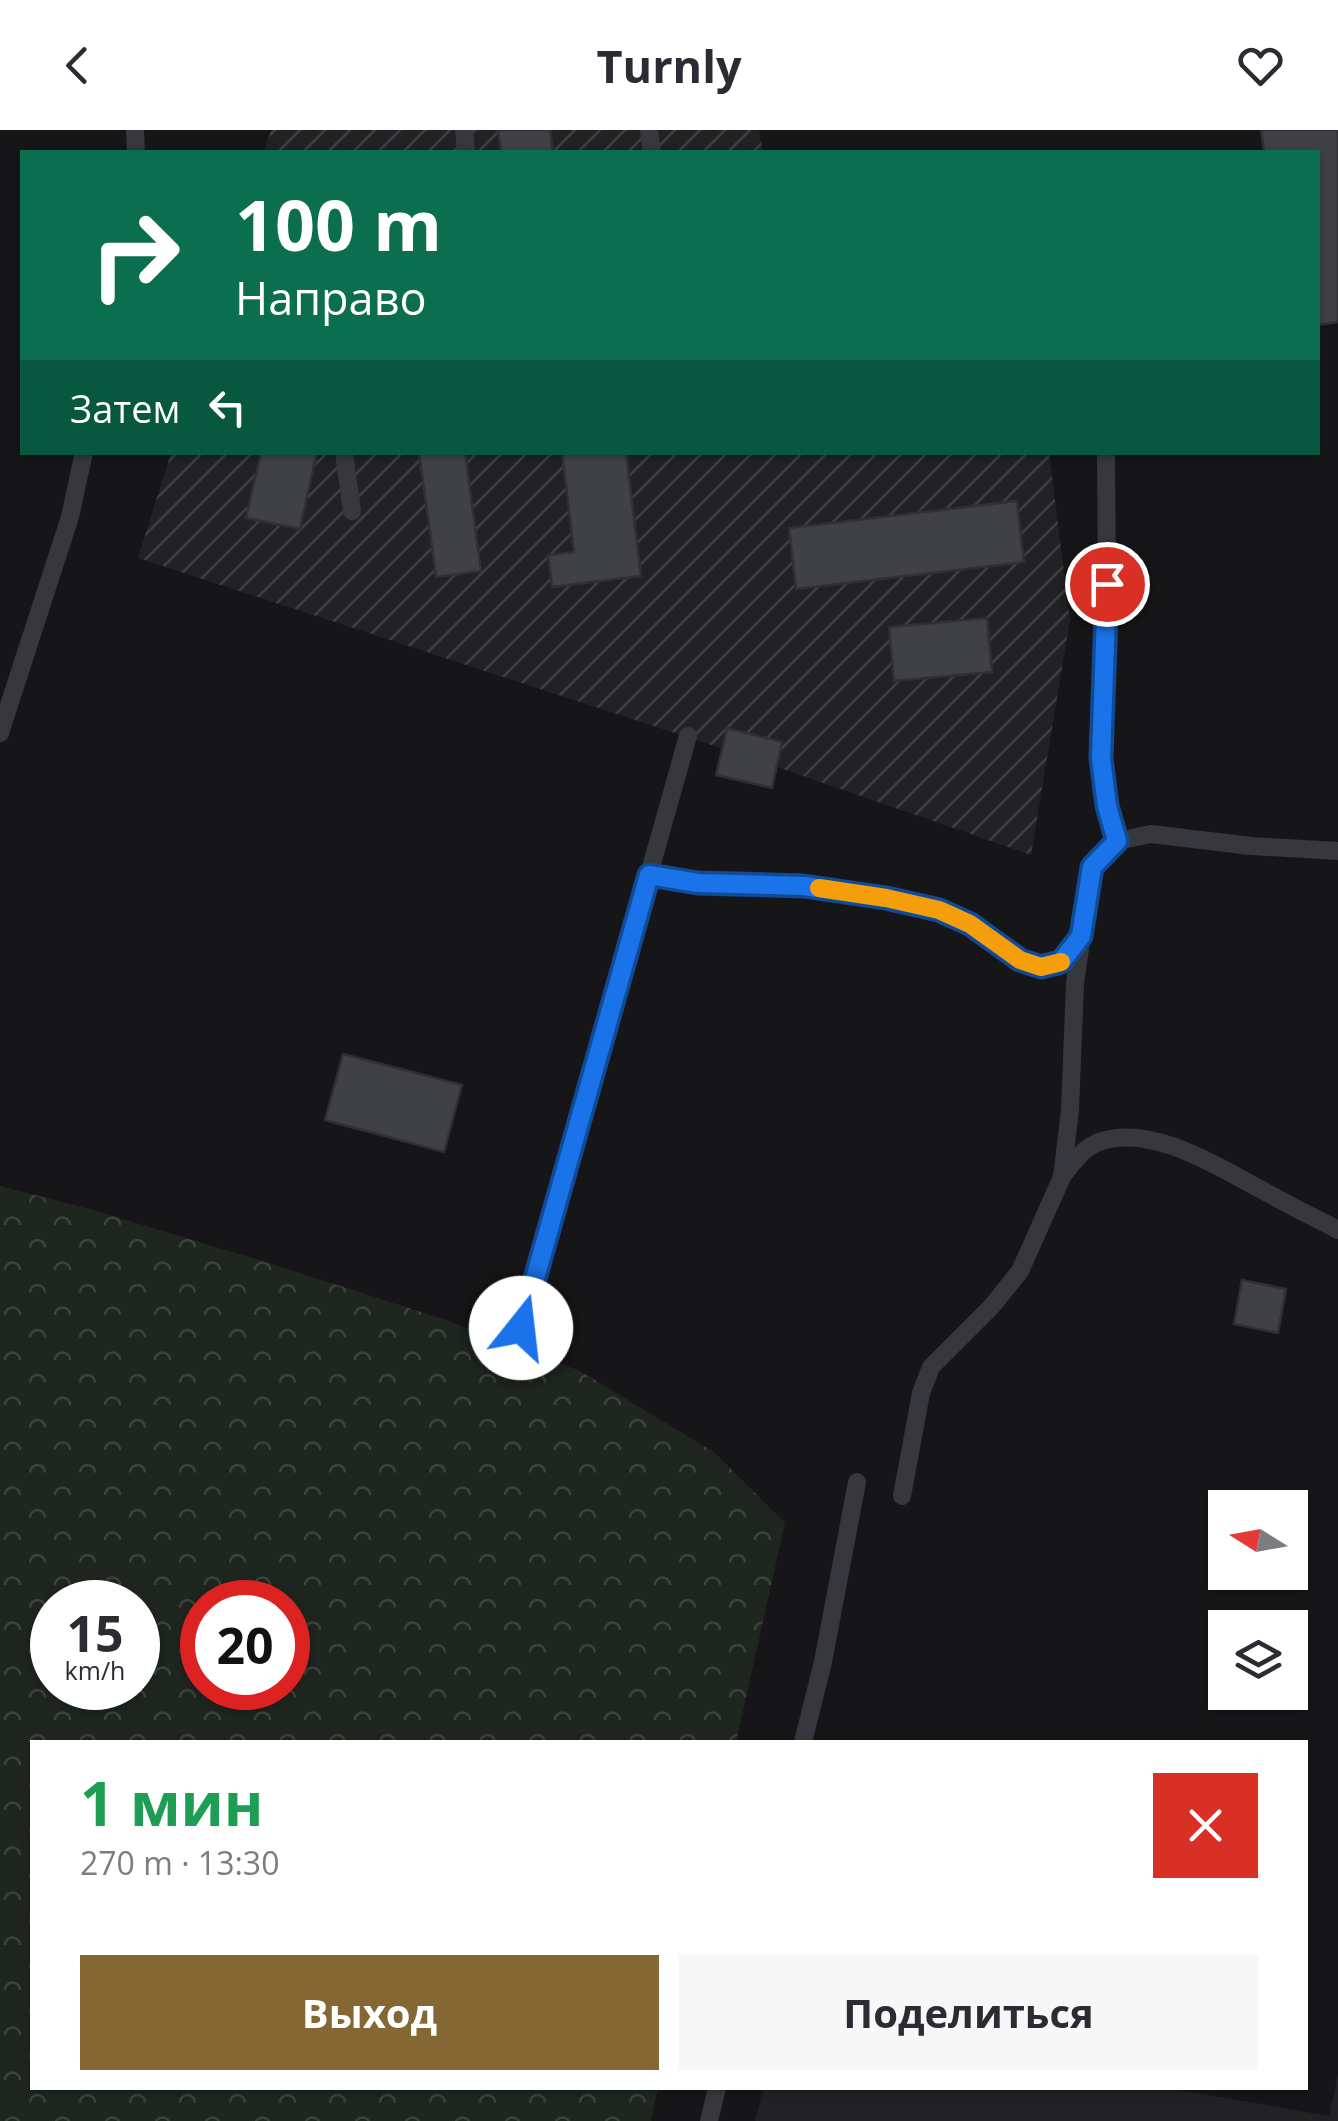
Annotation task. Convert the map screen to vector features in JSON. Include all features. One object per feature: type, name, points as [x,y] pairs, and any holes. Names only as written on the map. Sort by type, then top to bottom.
[{"type":"lane","points":[[0,732],[70,517],[83,455]]},
{"type":"lane","points":[[344,455],[352,511]]},
{"type":"lane","points":[[1106,455],[1107,584],[1101,758],[1107,806],[1117,841]]},
{"type":"lane","points":[[521,1328],[688,736]]},
{"type":"lane","points":[[1062,1177],[1070,1110],[1075,983],[1092,867],[1117,841],[1151,834],[1338,851]]},
{"type":"lane","points":[[649,875],[698,883],[804,886],[939,910],[970,924],[1020,960],[1041,967],[1061,962],[1081,936]]},
{"type":"lane","points":[[902,1496],[914,1421],[931,1367],[992,1306],[1020,1271],[1062,1177],[1084,1150],[1103,1140],[1132,1138],[1165,1144],[1196,1155],[1338,1230]]},
{"type":"lane","points":[[804,1740],[823,1662],[857,1482]]},
{"type":"lane","points":[[709,2121],[717,2090]]},
{"type":"shaded area","points":[[271,130],[759,130],[763,150],[265,150]]},
{"type":"shaded area","points":[[170,455],[1049,455],[1070,620],[1031,855],[777,767],[772,788],[716,775],[721,748],[138,558]]},
{"type":"shaded area","points":[[1338,2074],[1338,2121],[755,2121],[763,2090],[1180,2090],[1329,2116]]},
{"type":"green space","points":[[0,1186],[272,1264],[446,1320],[580,1371],[714,1452],[785,1523],[736,1740],[30,1740],[30,2090],[658,2090],[651,2121],[0,2121]]},
{"type":"building","points":[[498,130],[550,130],[553,150],[501,150]]},
{"type":"building","points":[[1261,130],[1338,130],[1338,322],[1320,325],[1320,150],[1264,150]]},
{"type":"building","points":[[260,455],[316,455],[300,529],[246,518]]},
{"type":"building","points":[[419,455],[465,455],[481,571],[436,577]]},
{"type":"building","points":[[562,455],[626,455],[641,576],[552,587],[548,555],[574,552]]},
{"type":"building","points":[[1017,501],[1024,562],[796,589],[789,528]]},
{"type":"building","points":[[987,618],[992,672],[894,681],[889,627]]},
{"type":"building","points":[[727,728],[782,742],[772,788],[716,775]]},
{"type":"building","points":[[343,1054],[462,1085],[444,1152],[325,1120]]},
{"type":"building","points":[[1242,1280],[1286,1289],[1278,1333],[1234,1324]]},
{"type":"slow traffic","points":[[819,888],[939,910],[970,924],[1020,960],[1041,967],[1061,962]]},
{"type":"route","points":[[521,1328],[649,875],[698,883],[804,886],[886,898],[939,910],[970,924],[1020,960],[1041,967],[1061,962],[1081,936],[1092,867],[1117,841],[1107,806],[1101,758],[1107,584]]}]
